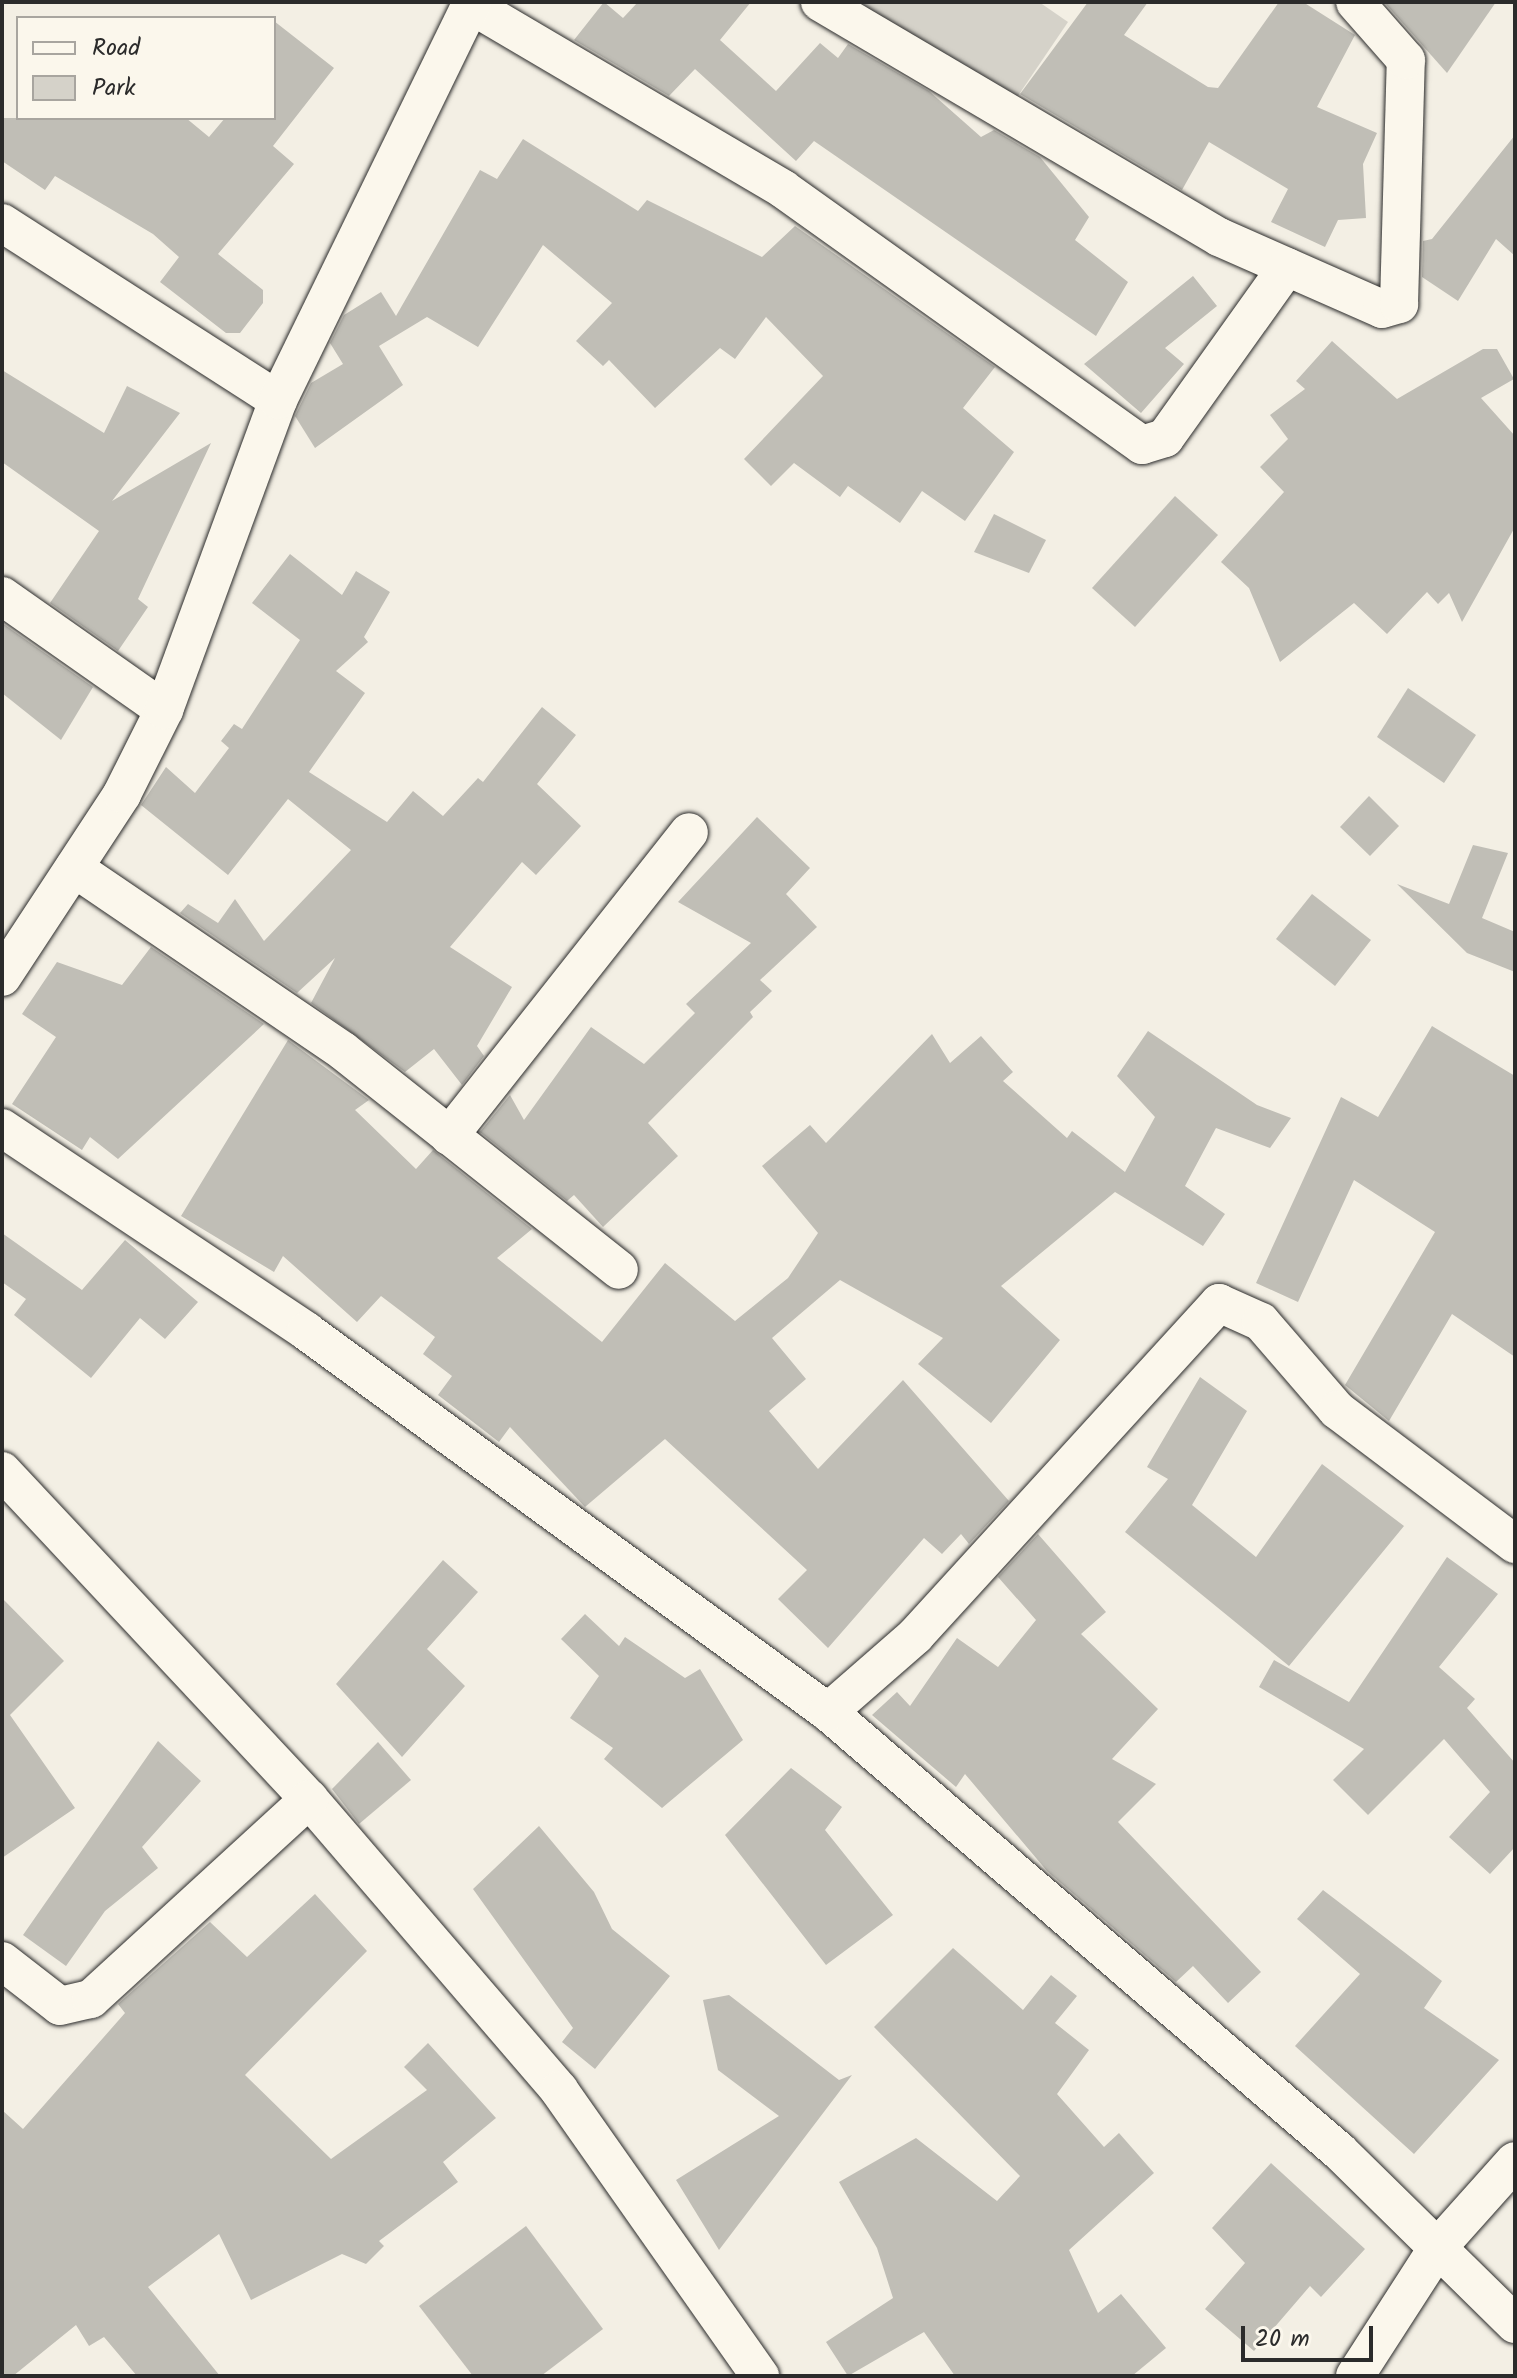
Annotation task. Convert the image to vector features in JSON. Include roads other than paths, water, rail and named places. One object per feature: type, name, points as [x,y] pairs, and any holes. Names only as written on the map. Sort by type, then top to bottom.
[{"type":"street","points":[[820,2],[1206,230],[1382,309],[1399,304],[1406,60],[1355,2]]},
{"type":"street","points":[[2,977],[74,868],[164,710],[278,400],[472,4],[783,189],[1142,445],[1165,438],[1287,267]]},
{"type":"street","points":[[2,223],[278,400]]},
{"type":"street","points":[[2,596],[164,710]]},
{"type":"street","points":[[449,1136],[689,832]]},
{"type":"street","points":[[74,868],[343,1051],[619,1270]]},
{"type":"street","points":[[2,1128],[306,1331],[828,1712],[1339,2151],[1515,2324]]},
{"type":"street","points":[[828,1712],[915,1636],[1219,1303],[1261,1322],[1337,1410],[1515,1544]]},
{"type":"street","points":[[2,1471],[309,1799],[559,2090],[760,2376]]},
{"type":"street","points":[[2,1961],[60,2006],[91,1999],[309,1799]]},
{"type":"street","points":[[1355,2376],[1438,2247],[1515,2161]]}]
